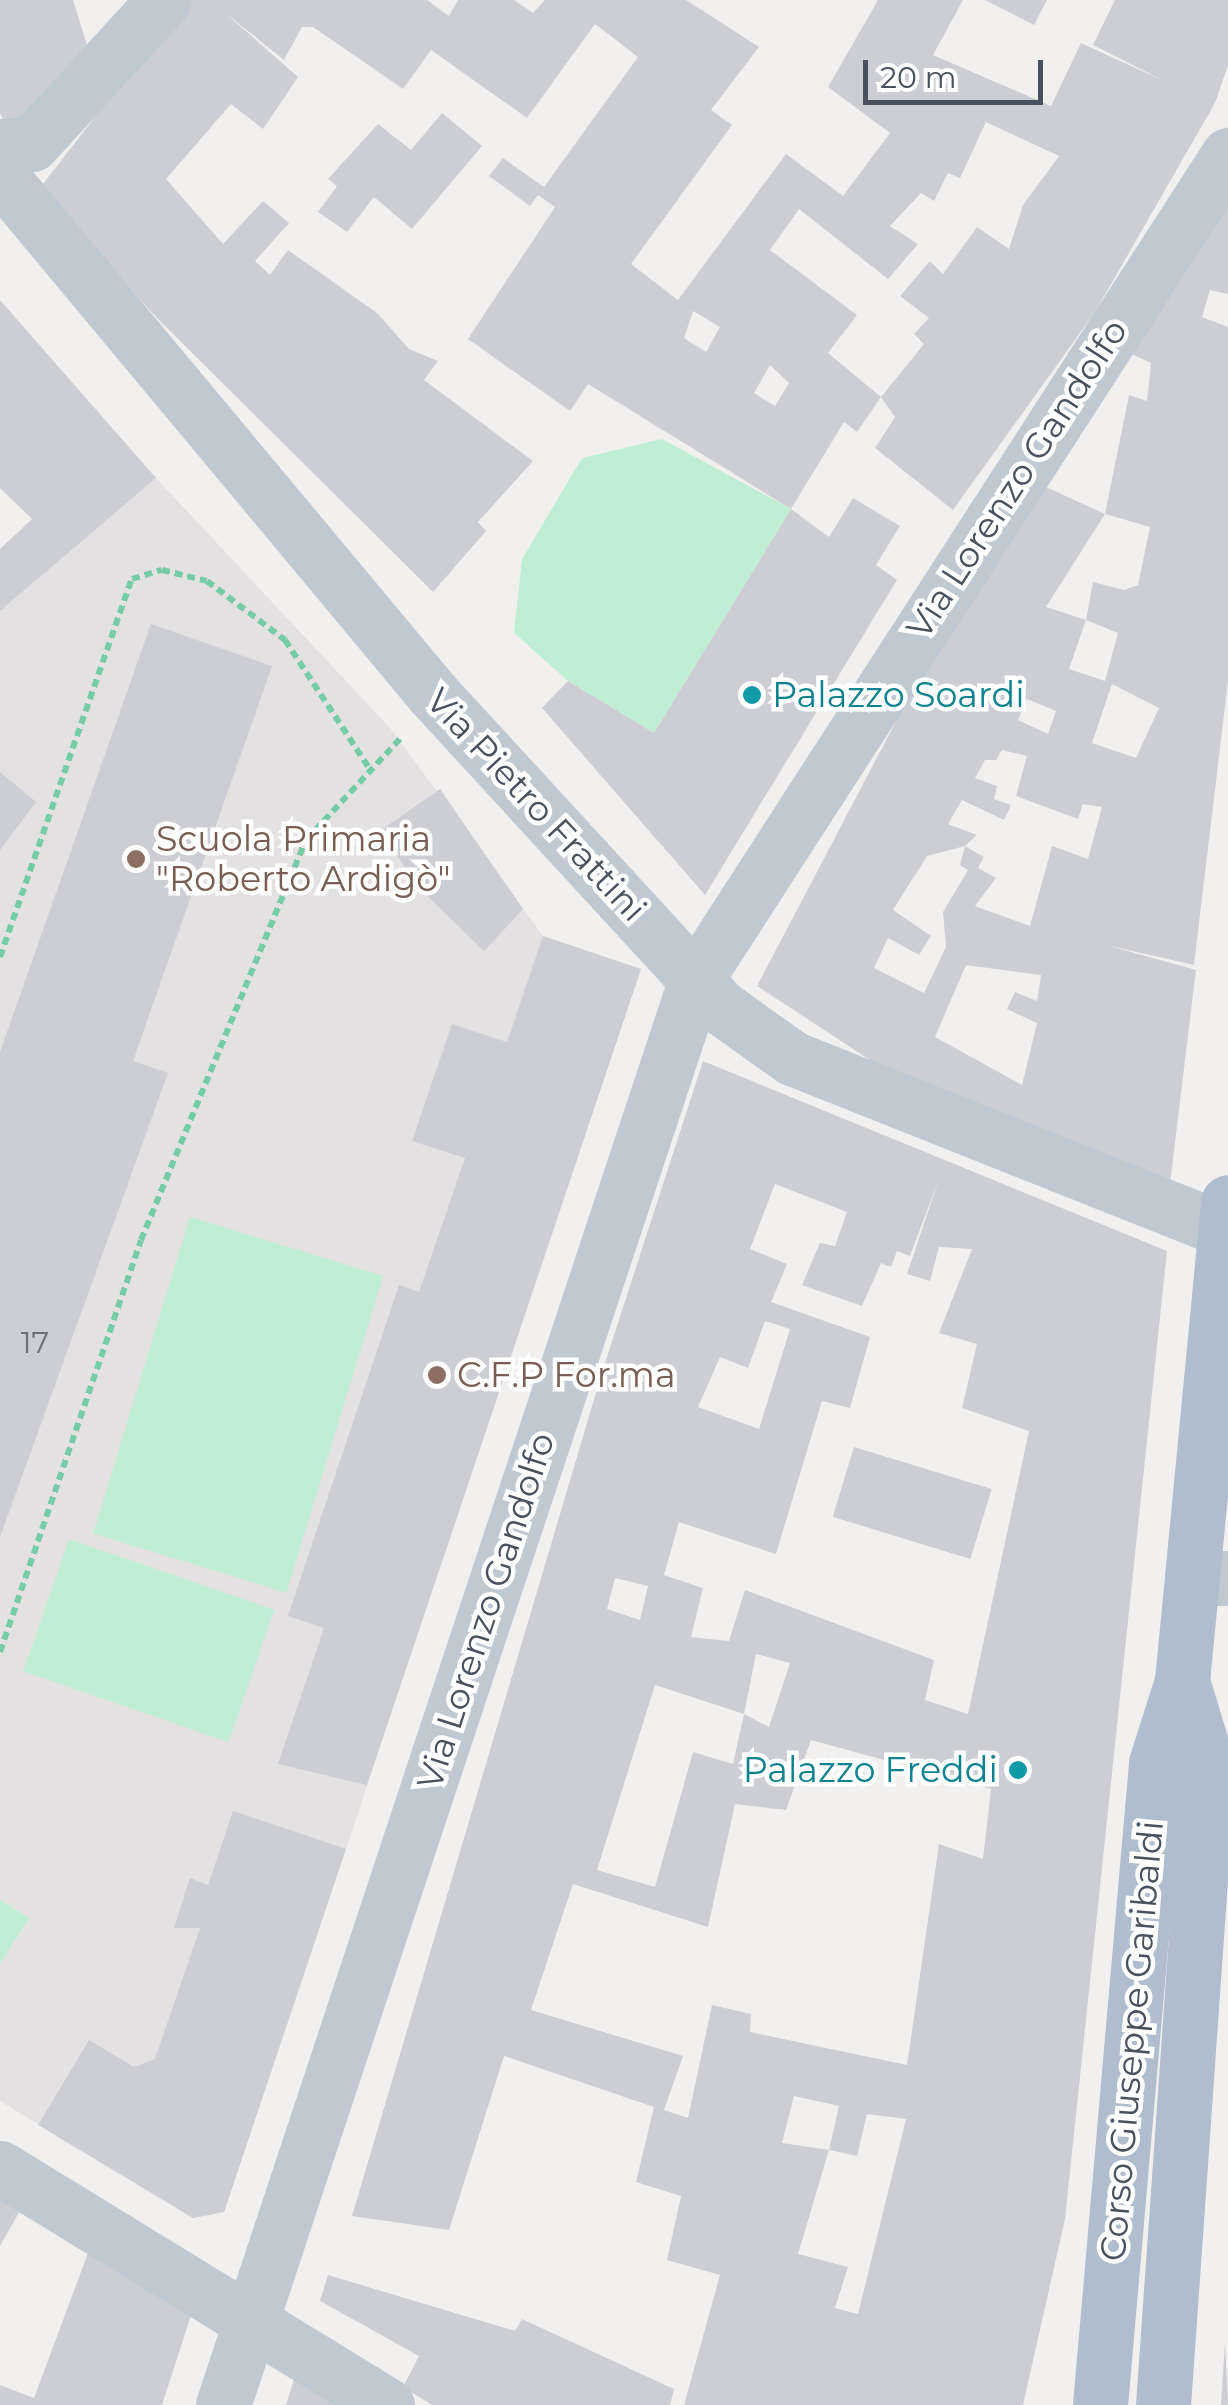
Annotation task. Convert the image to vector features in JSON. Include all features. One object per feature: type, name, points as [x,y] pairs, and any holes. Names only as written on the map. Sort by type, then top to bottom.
[{"type":"main road","name":"Corso Giuseppe Garibaldi","points":[[1100,2405],[1156,1763],[1210,1578],[1227,1216]]},
{"type":"main road","name":"Corso Giuseppe Garibaldi","points":[[1163,2405],[1208,1767],[1182,1682]]},
{"type":"street","points":[[0,146],[32,144],[164,0]]},
{"type":"street","name":"Via Lorenzo Gandolfo","points":[[223,2405],[696,979],[1228,155]]},
{"type":"street","name":"Via Pietro Frattini","points":[[0,175],[434,694],[722,1008],[792,1058],[1227,1216]]},
{"type":"street","points":[[0,2168],[387,2405]]},
{"type":"path","points":[[0,957],[132,579],[162,570],[208,581],[285,640],[371,771],[306,840],[238,999],[141,1240],[0,1652]]},
{"type":"shaded area","points":[[156,478],[391,729],[543,936],[641,969],[224,2212],[193,2218],[0,2101],[0,611]]},
{"type":"green space","points":[[662,439],[791,509],[654,733],[568,681],[514,633],[522,559],[582,458]]},
{"type":"green space","points":[[190,1217],[383,1276],[286,1593],[93,1534]]},
{"type":"green space","points":[[69,1539],[274,1610],[229,1742],[23,1671]]},
{"type":"green space","points":[[0,1900],[29,1918],[0,1964]]},
{"type":"building","points":[[0,0],[73,0],[91,58],[7,129],[0,113]]},
{"type":"building","points":[[186,0],[427,0],[449,16],[458,0],[514,0],[533,13],[545,0],[686,0],[759,47],[711,110],[732,125],[631,264],[678,300],[786,154],[843,196],[890,133],[828,87],[878,0],[963,0],[933,55],[1051,106],[1081,43],[1164,81],[1093,45],[1115,0],[1228,0],[1228,65],[1215,103],[1095,312],[953,510],[875,448],[895,417],[881,397],[857,432],[844,422],[791,509],[588,384],[570,411],[468,339],[555,207],[538,195],[530,206],[489,176],[503,158],[544,187],[638,57],[595,24],[527,118],[431,50],[403,89],[313,27],[302,27],[284,60],[224,12],[298,77],[263,129],[231,104],[166,179],[223,244],[263,201],[289,223],[255,261],[270,275],[288,250],[377,313],[409,349],[438,361],[424,380],[533,461],[478,522],[486,531],[433,592],[158,319],[39,189]],"holes":[[[986,122],[1059,156],[1023,205],[1009,249],[977,227],[943,274],[930,261],[900,296],[929,318],[914,334],[924,344],[881,397],[828,353],[857,315],[770,250],[799,209],[888,279],[918,244],[890,226],[921,193],[934,201],[948,173],[960,178]],[[693,311],[720,327],[706,352],[684,338]],[[770,365],[789,383],[775,406],[754,393]]]},
{"type":"building","points":[[985,0],[1047,0],[1034,25]]},
{"type":"building","points":[[442,113],[482,146],[412,229],[374,197],[347,232],[318,212],[337,186],[328,179],[378,124],[411,150]]},
{"type":"building","points":[[1228,188],[1228,294],[1210,290],[1202,317],[1228,327],[1228,681],[1194,965],[1106,945],[1196,970],[1168,1200],[876,1064],[757,986],[924,668],[1046,487],[1105,514],[1129,395],[1147,401],[1151,363],[1127,352]],"holes":[[[1105,514],[1150,527],[1138,585],[1124,590],[1093,582],[1086,620],[1046,607]],[[1086,620],[1118,633],[1105,681],[1069,669]],[[1112,684],[1159,708],[1136,758],[1092,743]],[[1027,699],[1056,711],[1048,734],[1018,720]],[[1002,750],[1027,756],[1016,796],[1078,819],[1083,804],[1102,807],[1088,859],[1052,846],[1030,926],[975,906],[996,878],[978,868],[984,857],[965,846],[977,835],[948,824],[962,800],[1004,820],[1011,805],[994,799],[997,786],[975,778],[985,760],[996,760]],[[965,846],[960,865],[968,870],[943,912],[946,947],[924,993],[874,968],[888,938],[919,955],[931,936],[893,910],[927,856]],[[966,965],[1041,975],[1037,1001],[1015,992],[1007,1009],[1037,1023],[1022,1085],[935,1037]]]},
{"type":"building","points":[[0,300],[156,478],[0,611],[0,549],[32,519],[0,488]]},
{"type":"building","name":"Palazzo Soardi","points":[[853,498],[900,526],[876,565],[897,580],[705,895],[542,708],[568,681],[654,733],[791,509],[829,537]]},
{"type":"building","name":"Scuola Primaria \"Roberto Ardigò\"","points":[[151,624],[272,666],[133,1061],[168,1073],[0,1537],[0,1052]]},
{"type":"building","points":[[0,772],[36,802],[0,850]]},
{"type":"building","points":[[440,789],[523,909],[484,951],[419,888],[380,831]]},
{"type":"building","name":"C.F.P For.ma","points":[[543,936],[641,969],[367,1785],[278,1764],[324,1628],[288,1616],[399,1285],[419,1292],[465,1158],[412,1141],[452,1024],[507,1042]]},
{"type":"building","points":[[703,1061],[1167,1251],[1065,2219],[1023,2405],[684,2405],[720,2275],[667,2260],[681,2196],[636,2182],[654,2107],[504,2056],[449,2230],[352,2216],[603,1369]],"holes":[[[939,1179],[907,1274],[930,1281],[939,1247],[972,1249],[939,1333],[977,1344],[962,1408],[1029,1431],[968,1714],[925,1700],[934,1660],[745,1590],[729,1641],[691,1637],[703,1588],[664,1575],[679,1522],[776,1554],[822,1401],[850,1408],[870,1337],[771,1302],[787,1264],[750,1249],[775,1184],[847,1212],[835,1246],[820,1243],[802,1285],[862,1306],[881,1263],[891,1267],[897,1251],[910,1256]],[[765,1321],[790,1329],[759,1429],[698,1407],[720,1357],[748,1368]],[[615,1578],[648,1586],[640,1620],[607,1609]],[[756,1654],[790,1663],[769,1727],[744,1714]],[[655,1685],[744,1714],[733,1764],[693,1752],[655,1887],[597,1870]],[[811,1740],[991,1789],[983,1859],[939,1844],[907,2065],[750,2032],[751,2014],[712,2005],[688,2118],[664,2110],[683,2056],[531,2010],[573,1884],[708,1927],[735,1804],[786,1810]],[[794,2096],[839,2106],[829,2150],[782,2143]],[[867,2114],[906,2119],[858,2314],[835,2308],[848,2267],[798,2254],[829,2150],[857,2156]]]},
{"type":"building","points":[[854,1447],[992,1489],[970,1559],[833,1517]]},
{"type":"building","points":[[233,1811],[346,1849],[224,2212],[193,2218],[38,2125],[89,2040],[134,2067],[155,2059],[200,1928],[174,1928],[190,1878],[208,1885]]},
{"type":"building","points":[[0,2184],[26,2200],[0,2246]]},
{"type":"building","points":[[91,2245],[193,2309],[162,2405],[0,2405],[0,2385],[34,2398]]},
{"type":"building","points":[[328,2275],[515,2331],[522,2319],[674,2389],[670,2405],[432,2405],[403,2387],[419,2356],[320,2301]]},
{"type":"building","points":[[1225,2341],[1228,2405],[1221,2405]]},
{"type":"building","points":[[296,2373],[345,2405],[286,2405]]},
{"type":"place","name":"Palazzo Soardi","points":[[752,695]]},
{"type":"place","name":"Scuola Primaria \"Roberto Ardigò\"","points":[[136,859]]},
{"type":"place","name":"C.F.P For.ma","points":[[437,1375]]},
{"type":"place","name":"Palazzo Freddi","points":[[1018,1770]]}]
